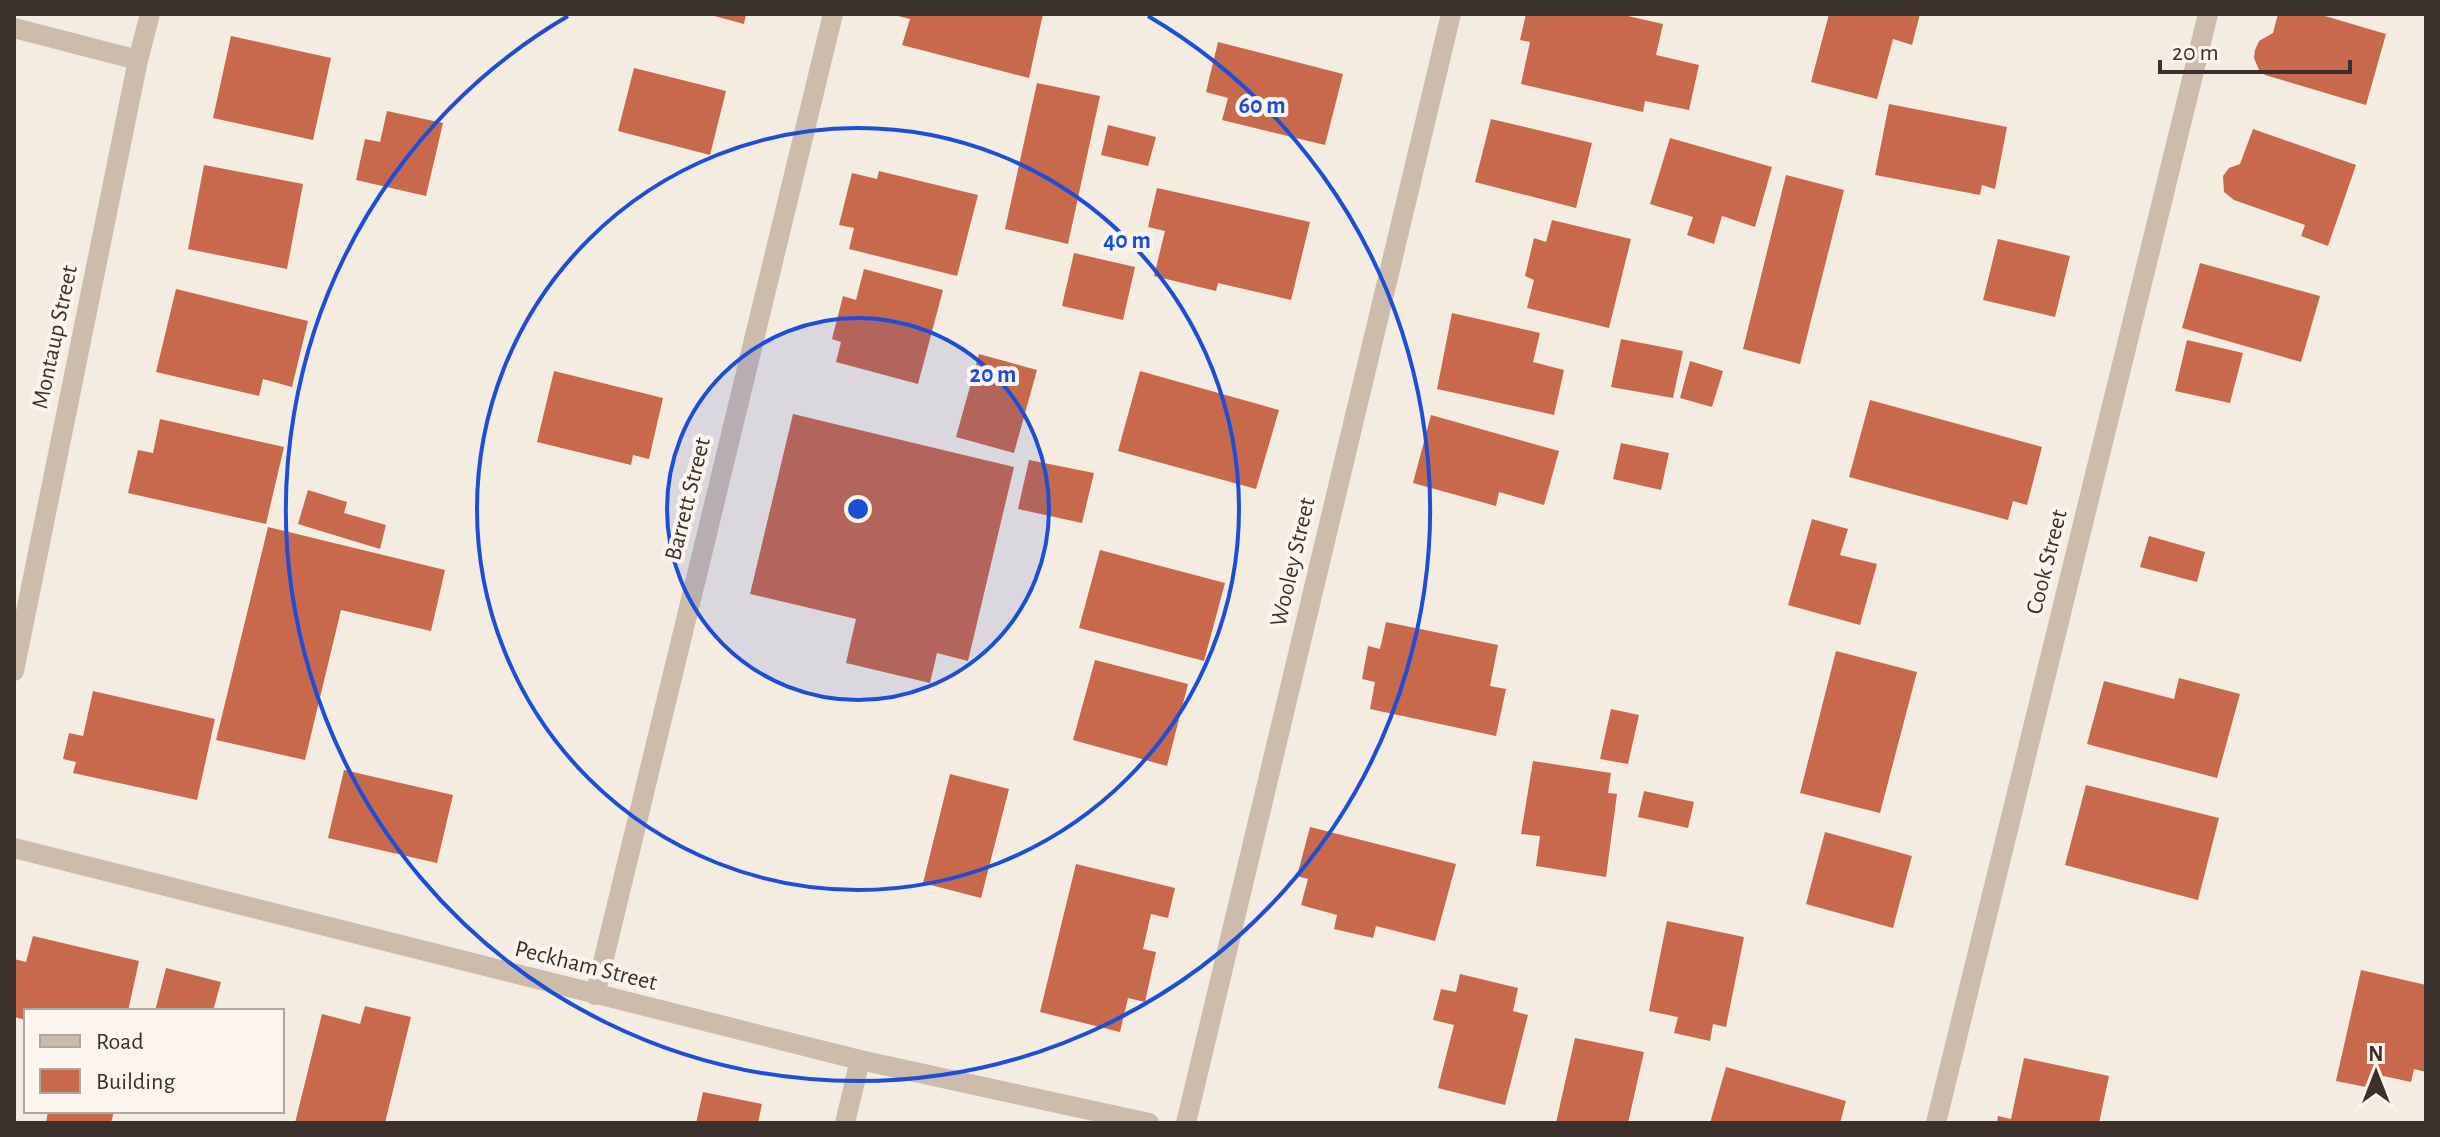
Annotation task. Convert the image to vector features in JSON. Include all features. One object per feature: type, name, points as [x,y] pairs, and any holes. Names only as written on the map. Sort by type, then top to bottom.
[{"type":"street","name":"Montaup Street","points":[[14,671],[138,60],[150,14]]},
{"type":"street","name":"Barrett Street","points":[[595,995],[833,14]]},
{"type":"street","name":"Wooley Street","points":[[1186,1123],[1451,14]]},
{"type":"street","name":"Cook Street","points":[[1936,1123],[2208,14]]},
{"type":"street","points":[[14,28],[138,60]]},
{"type":"street","name":"Peckham Street","points":[[14,848],[860,1060],[1149,1123]]},
{"type":"street","points":[[845,1123],[860,1060]]},
{"type":"building","points":[[707,14],[746,14],[744,24]]},
{"type":"building","points":[[1043,14],[1029,78],[902,45],[910,19],[894,15]]},
{"type":"building","points":[[1526,14],[1619,14],[1663,24],[1656,55],[1699,65],[1689,110],[1645,101],[1643,112],[1521,84],[1530,42],[1520,40]]},
{"type":"building","points":[[1829,14],[1920,14],[1912,45],[1893,39],[1877,99],[1811,82]]},
{"type":"building","points":[[2278,14],[2318,14],[2386,34],[2366,105],[2265,75],[2259,70],[2254,58],[2255,50],[2259,41],[2273,33]]},
{"type":"building","points":[[231,36],[331,58],[313,140],[213,118]]},
{"type":"building","points":[[1218,42],[1343,74],[1325,145],[1222,120],[1228,98],[1206,92]]},
{"type":"building","points":[[634,68],[726,91],[710,155],[618,131]]},
{"type":"building","points":[[1037,83],[1100,96],[1068,244],[1005,229]]},
{"type":"building","points":[[1889,104],[2007,127],[1995,189],[1982,185],[1980,195],[1875,175]]},
{"type":"building","points":[[387,111],[443,123],[426,196],[356,180],[365,139],[380,142]]},
{"type":"building","points":[[1491,119],[1592,143],[1576,208],[1475,182]]},
{"type":"building","points":[[1108,125],[1156,137],[1148,166],[1101,155]]},
{"type":"building","points":[[2253,129],[2356,165],[2328,246],[2301,236],[2305,225],[2234,200],[2224,192],[2223,176],[2229,168],[2240,164]]},
{"type":"building","points":[[1670,138],[1772,167],[1755,227],[1722,216],[1714,244],[1687,235],[1693,217],[1650,204]]},
{"type":"building","points":[[204,165],[303,184],[287,269],[188,249]]},
{"type":"building","points":[[879,171],[978,195],[957,276],[849,249],[854,228],[839,225],[852,173],[877,179]]},
{"type":"building","points":[[1786,175],[1844,190],[1800,364],[1743,349]]},
{"type":"building","points":[[1157,188],[1310,222],[1291,300],[1218,283],[1216,291],[1154,276],[1165,231],[1148,227]]},
{"type":"building","points":[[1552,220],[1631,239],[1609,328],[1527,308],[1534,280],[1525,276],[1534,238],[1546,242]]},
{"type":"building","points":[[1998,239],[2070,256],[2055,317],[1983,300]]},
{"type":"building","points":[[1074,253],[1135,267],[1123,320],[1062,306]]},
{"type":"building","points":[[2200,263],[2320,296],[2301,362],[2182,328]]},
{"type":"building","points":[[864,269],[943,290],[918,384],[836,362],[841,342],[832,339],[843,296],[856,300]]},
{"type":"building","points":[[176,289],[308,321],[292,387],[263,379],[259,396],[156,372]]},
{"type":"building","points":[[1452,313],[1540,333],[1533,362],[1564,370],[1554,415],[1437,389]]},
{"type":"building","points":[[1621,339],[1683,351],[1673,398],[1611,387]]},
{"type":"building","points":[[2187,340],[2243,353],[2230,403],[2175,391]]},
{"type":"building","points":[[979,354],[1037,370],[1014,453],[956,437]]},
{"type":"building","points":[[1690,361],[1723,371],[1712,407],[1680,398]]},
{"type":"building","points":[[554,371],[663,398],[649,459],[633,455],[631,465],[537,442]]},
{"type":"building","points":[[1140,371],[1279,410],[1256,489],[1118,451]]},
{"type":"building","points":[[1870,400],[2042,447],[2027,505],[2013,501],[2008,520],[1849,477]]},
{"type":"building","points":[[793,414],[1014,467],[968,661],[937,653],[930,683],[846,663],[856,619],[750,594]]},
{"type":"building","points":[[1431,415],[1559,451],[1544,505],[1499,492],[1496,506],[1413,483]]},
{"type":"building","points":[[160,419],[284,447],[266,524],[128,493],[138,450],[153,453]]},
{"type":"building","points":[[1621,443],[1669,453],[1661,490],[1613,479]]},
{"type":"building","points":[[1029,460],[1094,473],[1082,523],[1018,509]]},
{"type":"building","points":[[308,490],[347,502],[344,513],[386,525],[380,549],[298,524]]},
{"type":"building","points":[[1812,519],[1848,529],[1840,555],[1877,564],[1860,625],[1788,605]]},
{"type":"building","points":[[268,527],[445,570],[431,631],[341,610],[305,760],[216,740]]},
{"type":"building","points":[[2149,536],[2205,552],[2197,582],[2140,567]]},
{"type":"building","points":[[1100,550],[1225,583],[1204,661],[1079,628]]},
{"type":"building","points":[[1386,622],[1498,645],[1490,686],[1506,689],[1496,736],[1370,709],[1375,682],[1362,679],[1368,646],[1380,649]]},
{"type":"building","points":[[1836,651],[1917,672],[1880,813],[1800,793]]},
{"type":"building","points":[[1095,660],[1188,684],[1167,766],[1073,740]]},
{"type":"building","points":[[2179,678],[2240,694],[2217,778],[2087,744],[2104,681],[2174,699]]},
{"type":"building","points":[[93,691],[215,719],[197,800],[73,773],[76,762],[63,759],[69,733],[83,736]]},
{"type":"building","points":[[1611,709],[1639,715],[1628,764],[1600,759]]},
{"type":"building","points":[[1533,761],[1611,773],[1608,793],[1617,794],[1606,877],[1536,866],[1540,836],[1521,834]]},
{"type":"building","points":[[344,770],[453,795],[437,863],[328,838]]},
{"type":"building","points":[[950,774],[1009,789],[981,898],[923,883]]},
{"type":"building","points":[[2086,785],[2219,818],[2198,900],[2065,865]]},
{"type":"building","points":[[1644,791],[1694,802],[1688,828],[1638,817]]},
{"type":"building","points":[[1310,827],[1456,864],[1435,941],[1376,926],[1373,938],[1334,929],[1337,915],[1301,905],[1308,879],[1297,876]]},
{"type":"building","points":[[1825,832],[1912,856],[1893,928],[1806,904]]},
{"type":"building","points":[[1076,864],[1175,888],[1168,918],[1151,914],[1143,949],[1156,952],[1145,1002],[1128,998],[1120,1032],[1040,1012]]},
{"type":"building","points":[[1667,921],[1744,937],[1726,1027],[1713,1024],[1710,1041],[1674,1033],[1678,1017],[1649,1011]]},
{"type":"building","points":[[33,936],[139,961],[128,1009],[24,1009],[24,1020],[14,1017],[14,959],[26,962]]},
{"type":"building","points":[[166,968],[221,982],[214,1009],[156,1009]]},
{"type":"building","points":[[2361,970],[2426,985],[2426,1072],[2414,1069],[2411,1082],[2374,1074],[2371,1088],[2336,1081]]},
{"type":"building","points":[[1460,974],[1518,988],[1513,1011],[1528,1015],[1505,1105],[1438,1088],[1454,1025],[1433,1020],[1441,989],[1456,992]]},
{"type":"building","points":[[365,1006],[411,1017],[385,1123],[295,1123],[322,1014],[360,1024]]},
{"type":"building","points":[[1575,1038],[1644,1052],[1628,1123],[1556,1123]]},
{"type":"building","points":[[2024,1058],[2109,1076],[2099,1123],[1997,1123],[1998,1116],[2011,1119]]},
{"type":"building","points":[[1726,1067],[1846,1101],[1840,1123],[1710,1123]]},
{"type":"building","points":[[703,1092],[762,1104],[758,1123],[696,1123]]},
{"type":"building","points":[[48,1113],[114,1113],[111,1123],[46,1123]]}]
